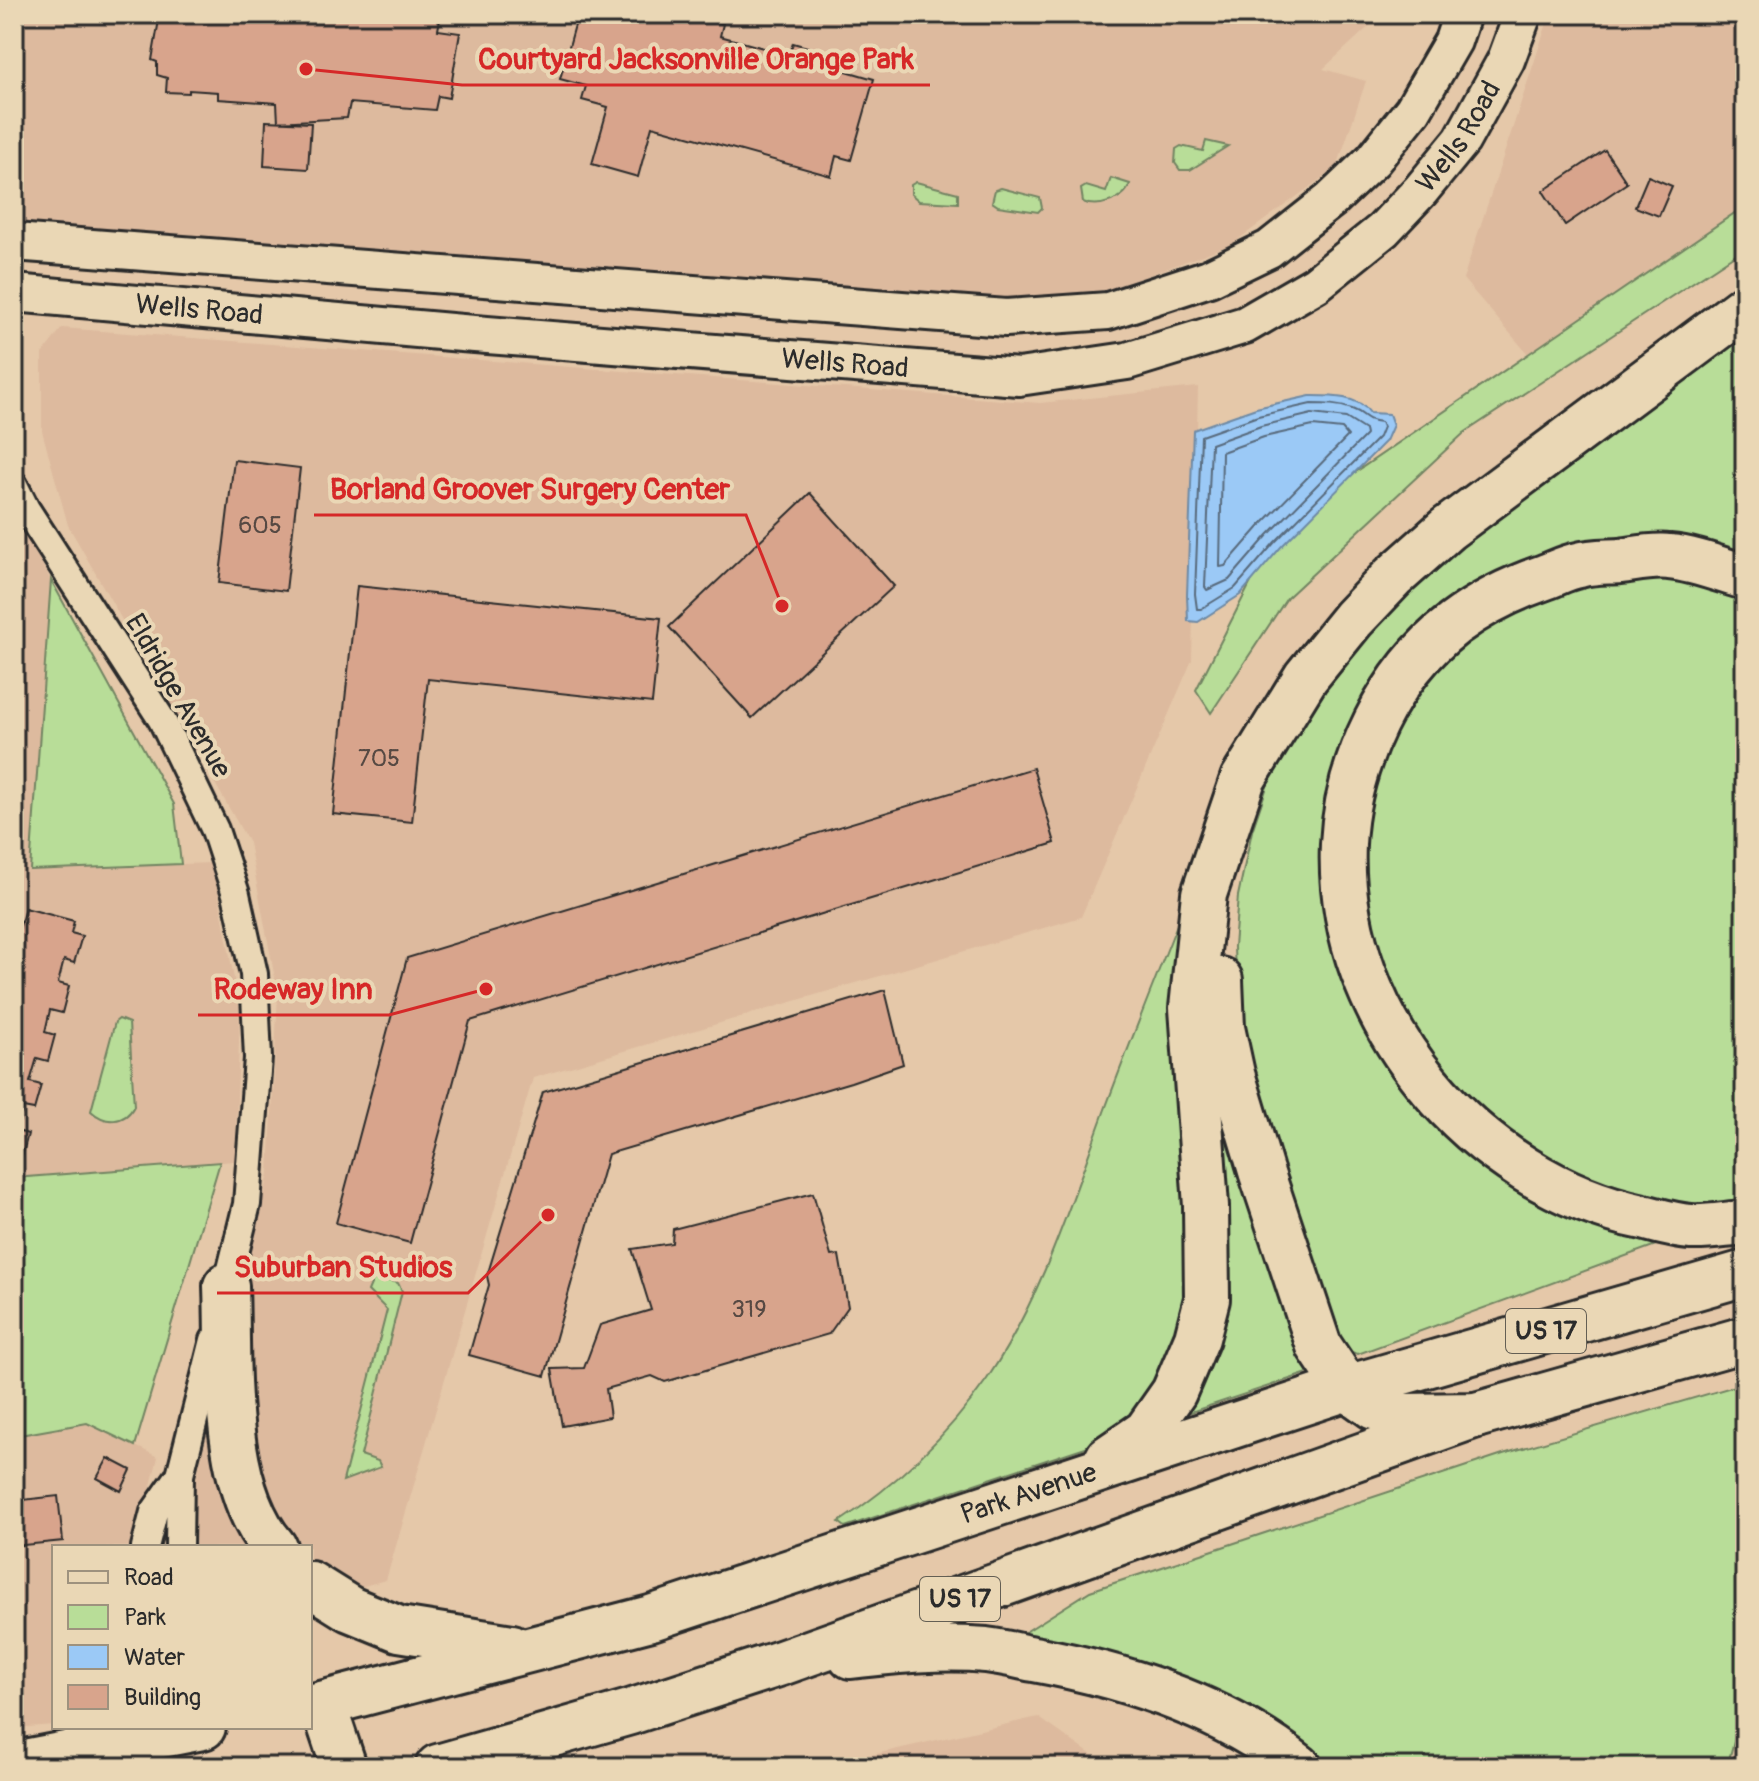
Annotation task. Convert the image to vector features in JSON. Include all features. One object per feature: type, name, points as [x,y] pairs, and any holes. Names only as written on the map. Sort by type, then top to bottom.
[{"type":"highway","points":[[1079,1477],[1146,1432],[1174,1392],[1197,1338],[1207,1299],[1206,1206],[1192,1008],[1204,894],[1243,779],[1306,677],[1353,619],[1393,577],[1447,529],[1745,307]]},
{"type":"highway","points":[[1745,577],[1668,556],[1579,564],[1508,590],[1454,624],[1398,684],[1375,724],[1347,802],[1343,846],[1346,899],[1353,939],[1368,983],[1409,1059],[1440,1099],[1471,1131],[1513,1164],[1568,1194],[1621,1213],[1690,1227],[1745,1223]]},
{"type":"highway","points":[[1243,779],[1223,894],[1219,974],[1222,1028],[1232,1074],[1261,1171],[1319,1346],[1347,1388],[1374,1407],[1404,1416],[1476,1415]]},
{"type":"highway","name":"Park Avenue","points":[[314,1703],[651,1618],[1347,1388],[1745,1273]]},
{"type":"highway","points":[[226,1286],[231,1428],[243,1491],[272,1545]]},
{"type":"highway","name":"US 17","points":[[438,1767],[616,1717],[781,1663],[1476,1415],[1745,1339]]},
{"type":"highway","points":[[312,1585],[350,1609],[399,1629],[526,1650]]},
{"type":"highway","points":[[781,1663],[904,1650],[987,1650],[1088,1669],[1179,1700],[1238,1727],[1299,1767]]},
{"type":"highway","points":[[314,1703],[344,1767]]},
{"type":"highway","points":[[14,1764],[97,1737],[182,1729]]},
{"type":"main road","name":"Wells Road","points":[[14,242],[1006,318],[1108,311],[1209,278],[1269,249],[1331,200],[1373,160],[1413,110],[1453,41],[1462,14]]},
{"type":"main road","name":"Wells Road","points":[[14,293],[1019,377],[1127,361],[1245,325],[1316,284],[1383,230],[1462,140],[1506,60],[1523,14]]},
{"type":"street","name":"Eldridge Avenue","points":[[14,485],[26,509],[162,720],[215,830],[236,894],[254,974],[258,1058],[247,1204],[180,1475],[179,1545]]},
{"type":"street","name":"Eldridge Avenue","points":[[146,1545],[154,1512],[180,1475]]},
{"type":"shaded area","points":[[14,14],[1377,14],[1376,20],[1323,69],[1366,81],[1337,167],[1232,244],[1112,289],[1014,302],[14,226]]},
{"type":"shaded area","points":[[1550,14],[1745,14],[1745,206],[1528,354],[1463,279]]},
{"type":"shaded area","points":[[62,328],[1040,403],[1198,387],[1192,660],[1081,917],[533,1078],[386,1580],[312,1599],[312,1545],[180,1545],[269,1174],[278,994],[249,843],[68,525],[42,431],[42,354]]},
{"type":"shaded area","points":[[14,516],[51,580],[30,869],[213,863],[240,1012],[235,1161],[14,1178]]},
{"type":"shaded area","points":[[87,1422],[158,1457],[136,1545],[52,1545],[52,1725],[14,1728],[14,1436]]},
{"type":"shaded area","points":[[1038,1717],[1109,1767],[819,1767]]},
{"type":"green space","points":[[1206,141],[1228,146],[1190,170],[1180,170],[1175,163],[1176,149],[1181,146],[1203,151]]},
{"type":"green space","points":[[1111,178],[1130,184],[1123,195],[1103,204],[1083,202],[1081,189],[1086,186],[1106,192]]},
{"type":"green space","points":[[916,182],[958,193],[958,203],[919,201],[911,194],[911,185]]},
{"type":"green space","points":[[1001,188],[1040,198],[1042,208],[1038,212],[998,206],[992,202],[995,190]]},
{"type":"green space","points":[[1745,206],[1745,248],[1464,433],[1287,598],[1211,713],[1196,690],[1281,523]]},
{"type":"green space","points":[[1745,327],[1745,561],[1487,586],[1334,816],[1407,1076],[1675,1238],[1358,1354],[1348,1351],[1336,1340],[1268,1140],[1236,1001],[1234,947],[1238,896],[1252,831],[1271,775],[1296,721],[1388,595]]},
{"type":"green space","points":[[1644,576],[1682,578],[1745,591],[1745,1217],[1596,1193],[1467,1107],[1386,985],[1359,865],[1379,754],[1417,690],[1463,641],[1529,598],[1599,581]]},
{"type":"green space","points":[[51,580],[174,804],[181,864],[30,870]]},
{"type":"green space","points":[[1186,902],[1207,940],[1314,1371],[845,1527],[839,1522],[881,1492],[938,1439],[972,1400],[1006,1348],[1053,1249]]},
{"type":"green space","points":[[119,1019],[129,1023],[134,1106],[120,1119],[108,1120],[91,1111],[115,1022]]},
{"type":"green space","points":[[220,1162],[135,1446],[87,1423],[14,1436],[14,1178]]},
{"type":"green space","points":[[374,1277],[398,1283],[402,1291],[361,1455],[378,1461],[381,1467],[343,1481],[387,1310],[368,1291]]},
{"type":"green space","points":[[1745,1383],[1745,1700],[1727,1767],[1320,1767],[1016,1638],[1090,1591],[1503,1454]]},
{"type":"water","points":[[1310,396],[1343,398],[1358,403],[1370,413],[1389,414],[1393,425],[1386,441],[1281,547],[1240,595],[1198,622],[1188,621],[1193,430],[1256,408]]},
{"type":"building","points":[[160,14],[441,14],[438,30],[460,33],[449,98],[438,96],[435,110],[350,103],[347,118],[278,122],[277,103],[218,99],[218,92],[166,92],[167,78],[157,75],[157,62],[152,60]]},
{"type":"building","points":[[578,14],[649,14],[680,24],[683,14],[689,14],[723,24],[720,36],[789,55],[793,43],[832,54],[829,66],[874,79],[851,160],[836,156],[831,176],[652,126],[638,177],[592,164],[608,107],[582,100],[586,86],[560,79]]},
{"type":"building","points":[[266,121],[311,123],[308,169],[264,166]]},
{"type":"building","points":[[1605,150],[1627,183],[1565,225],[1543,191]]},
{"type":"building","points":[[1648,176],[1672,186],[1659,216],[1635,207]]},
{"type":"building","points":[[234,460],[300,468],[286,591],[219,583]]},
{"type":"building","points":[[810,493],[894,586],[752,718],[669,627]]},
{"type":"building","points":[[357,586],[661,618],[652,703],[428,679],[412,822],[333,814]]},
{"type":"building","points":[[1033,768],[1055,843],[470,1021],[410,1243],[336,1223],[407,958]]},
{"type":"building","points":[[25,908],[74,921],[71,933],[82,936],[74,963],[64,960],[58,983],[69,986],[62,1013],[50,1010],[45,1032],[55,1035],[48,1061],[37,1058],[30,1082],[41,1085],[34,1110],[23,1108],[17,1131],[28,1134],[21,1160],[14,1159],[14,948]]},
{"type":"building","points":[[885,990],[903,1064],[608,1154],[545,1376],[469,1355],[489,1285],[487,1276],[543,1092]]},
{"type":"building","points":[[813,1193],[831,1256],[839,1255],[848,1307],[829,1334],[665,1382],[652,1376],[606,1389],[610,1417],[562,1426],[552,1369],[584,1368],[600,1325],[651,1310],[632,1249],[672,1243],[673,1229]]},
{"type":"building","points":[[108,1458],[131,1470],[121,1491],[97,1478]]},
{"type":"building","points":[[58,1496],[63,1541],[14,1546],[14,1501]]},
{"type":"place","name":"Courtyard Jacksonville Orange Park","points":[[306,69]]},
{"type":"place","name":"Borland Groover Surgery Center","points":[[782,606]]},
{"type":"place","name":"Rodeway Inn","points":[[486,989]]},
{"type":"place","name":"Suburban Studios","points":[[548,1215]]}]
